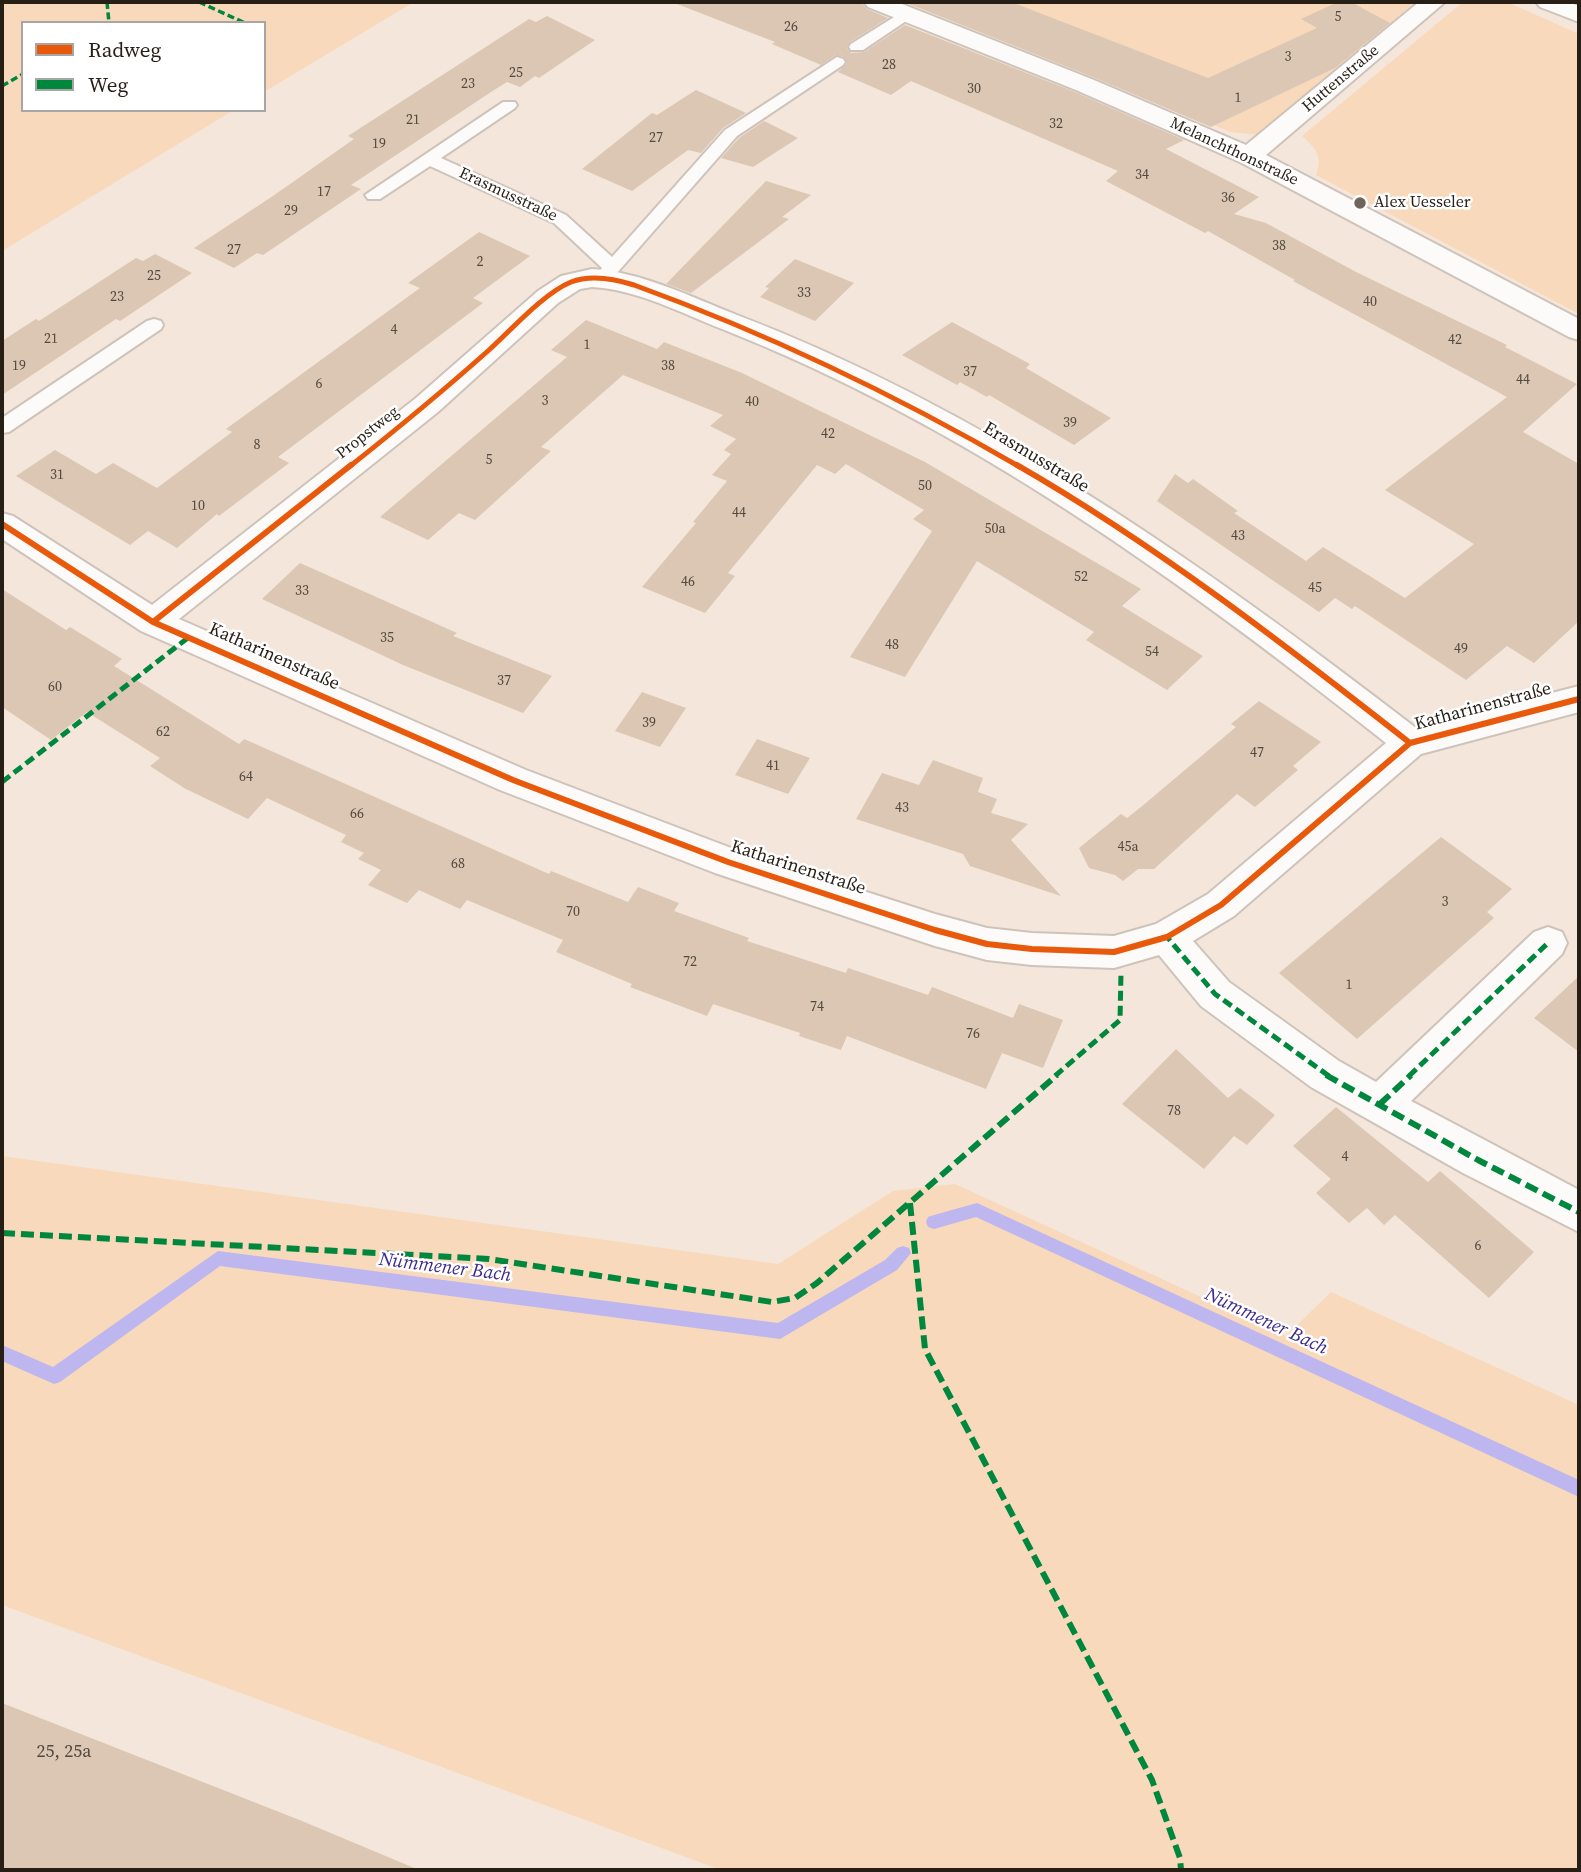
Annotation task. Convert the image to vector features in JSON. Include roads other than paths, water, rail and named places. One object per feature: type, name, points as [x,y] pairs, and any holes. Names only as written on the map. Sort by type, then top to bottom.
[{"type":"street","name":"Melanchthonstraße","points":[[876,2],[1097,90],[1250,156],[1579,331]]},
{"type":"street","name":"Huttenstraße","points":[[1250,156],[1433,2]]},
{"type":"street","points":[[1548,2],[1579,15]]},
{"type":"street","name":"Propstweg","points":[[153,622],[427,405],[548,297],[571,282],[607,273]]},
{"type":"street","name":"Erasmusstraße","points":[[607,273],[811,356],[932,416],[1011,460],[1115,524],[1409,743]]},
{"type":"street","name":"Katharinenstraße","points":[[2,524],[153,622],[513,780],[728,862],[934,930],[987,944],[1114,952],[1167,937],[1221,905],[1409,743],[1579,699]]},
{"type":"street","points":[[1167,937],[1197,975],[1241,1015],[1325,1074],[1478,1160],[1579,1212]]},
{"type":"street","points":[[1380,1104],[1548,943]]},
{"type":"lane","points":[[857,47],[907,14]]},
{"type":"lane","points":[[607,273],[731,133],[837,62]]},
{"type":"lane","name":"Erasmusstraße","points":[[373,195],[509,105]]},
{"type":"lane","name":"Erasmusstraße","points":[[429,159],[560,219],[571,227],[607,273]]},
{"type":"lane","points":[[2,427],[155,325]]},
{"type":"waterway","name":"Nümmener Bach","points":[[934,1222],[977,1210],[1579,1489]]},
{"type":"waterway","name":"Nümmener Bach","points":[[2,1353],[54,1376],[218,1258],[780,1331],[891,1265],[903,1253]]},
{"type":"place","name":"Alex Uesseler","points":[[1360,203]]}]
